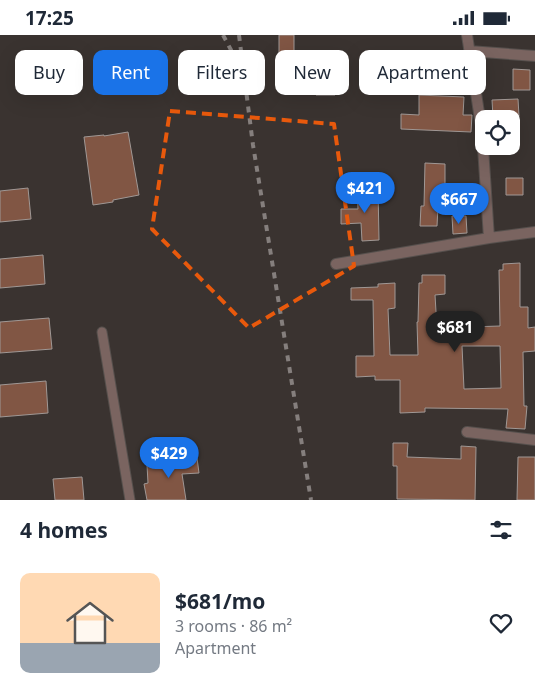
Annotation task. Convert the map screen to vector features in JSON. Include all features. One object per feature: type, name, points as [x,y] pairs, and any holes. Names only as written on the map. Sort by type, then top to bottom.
[{"type":"street","points":[[467,35],[470,50]]},
{"type":"street","points":[[486,52],[535,56]]},
{"type":"street","points":[[477,95],[482,132],[489,238]]},
{"type":"street","points":[[336,264],[535,232]]},
{"type":"street","points":[[467,432],[535,440]]},
{"type":"lane","points":[[102,333],[130,500]]},
{"type":"highlighted area","points":[[170,111],[334,124],[354,266],[249,328],[152,229]]},
{"type":"building","points":[[279,35],[294,35],[294,50],[279,50]]},
{"type":"building","points":[[513,69],[530,70],[530,90],[513,90]]},
{"type":"building","points":[[419,95],[464,97],[463,115],[472,115],[471,132],[401,129],[401,114],[419,115]]},
{"type":"building","points":[[518,99],[519,110],[493,110],[492,100]]},
{"type":"building","points":[[128,132],[139,195],[93,205],[84,137]]},
{"type":"building","points":[[425,163],[445,164],[445,188],[439,187],[437,226],[420,226],[421,206],[424,206]]},
{"type":"building","points":[[506,178],[523,178],[523,195],[506,195]]},
{"type":"building","points":[[28,188],[31,219],[0,222],[0,191]]},
{"type":"building","points":[[378,188],[379,240],[362,241],[361,223],[341,224],[341,209],[358,209],[357,189]]},
{"type":"building","points":[[452,216],[466,216],[467,233],[453,234]]},
{"type":"building","points":[[43,255],[45,284],[0,288],[0,259]]},
{"type":"building","points":[[520,263],[520,307],[528,307],[528,328],[535,327],[535,351],[523,352],[524,406],[527,406],[525,429],[506,428],[508,409],[425,408],[425,412],[400,413],[400,380],[375,380],[375,376],[356,377],[356,356],[374,356],[373,300],[351,300],[351,288],[378,287],[378,284],[395,283],[395,308],[388,309],[390,355],[418,355],[417,322],[419,283],[422,283],[422,275],[445,275],[445,294],[435,295],[437,328],[500,326],[499,270],[503,270],[503,264]],"holes":[[[462,346],[500,346],[501,388],[464,389]]]},
{"type":"building","points":[[49,318],[52,349],[0,353],[0,322]]},
{"type":"building","points":[[46,381],[48,413],[0,417],[0,385]]},
{"type":"building","points":[[393,443],[408,443],[407,457],[461,459],[461,446],[476,447],[475,500],[397,499],[397,466],[393,466]]},
{"type":"building","points":[[518,457],[535,457],[535,500],[517,500]]},
{"type":"building","points":[[197,458],[199,473],[182,474],[186,500],[147,500],[144,484],[148,483],[147,465],[166,464],[166,460]]},
{"type":"building","points":[[82,477],[84,500],[55,500],[53,479]]},
{"type":"railway","points":[[223,35],[231,50]]},
{"type":"railway","points":[[239,35],[253,145],[311,500]]}]
